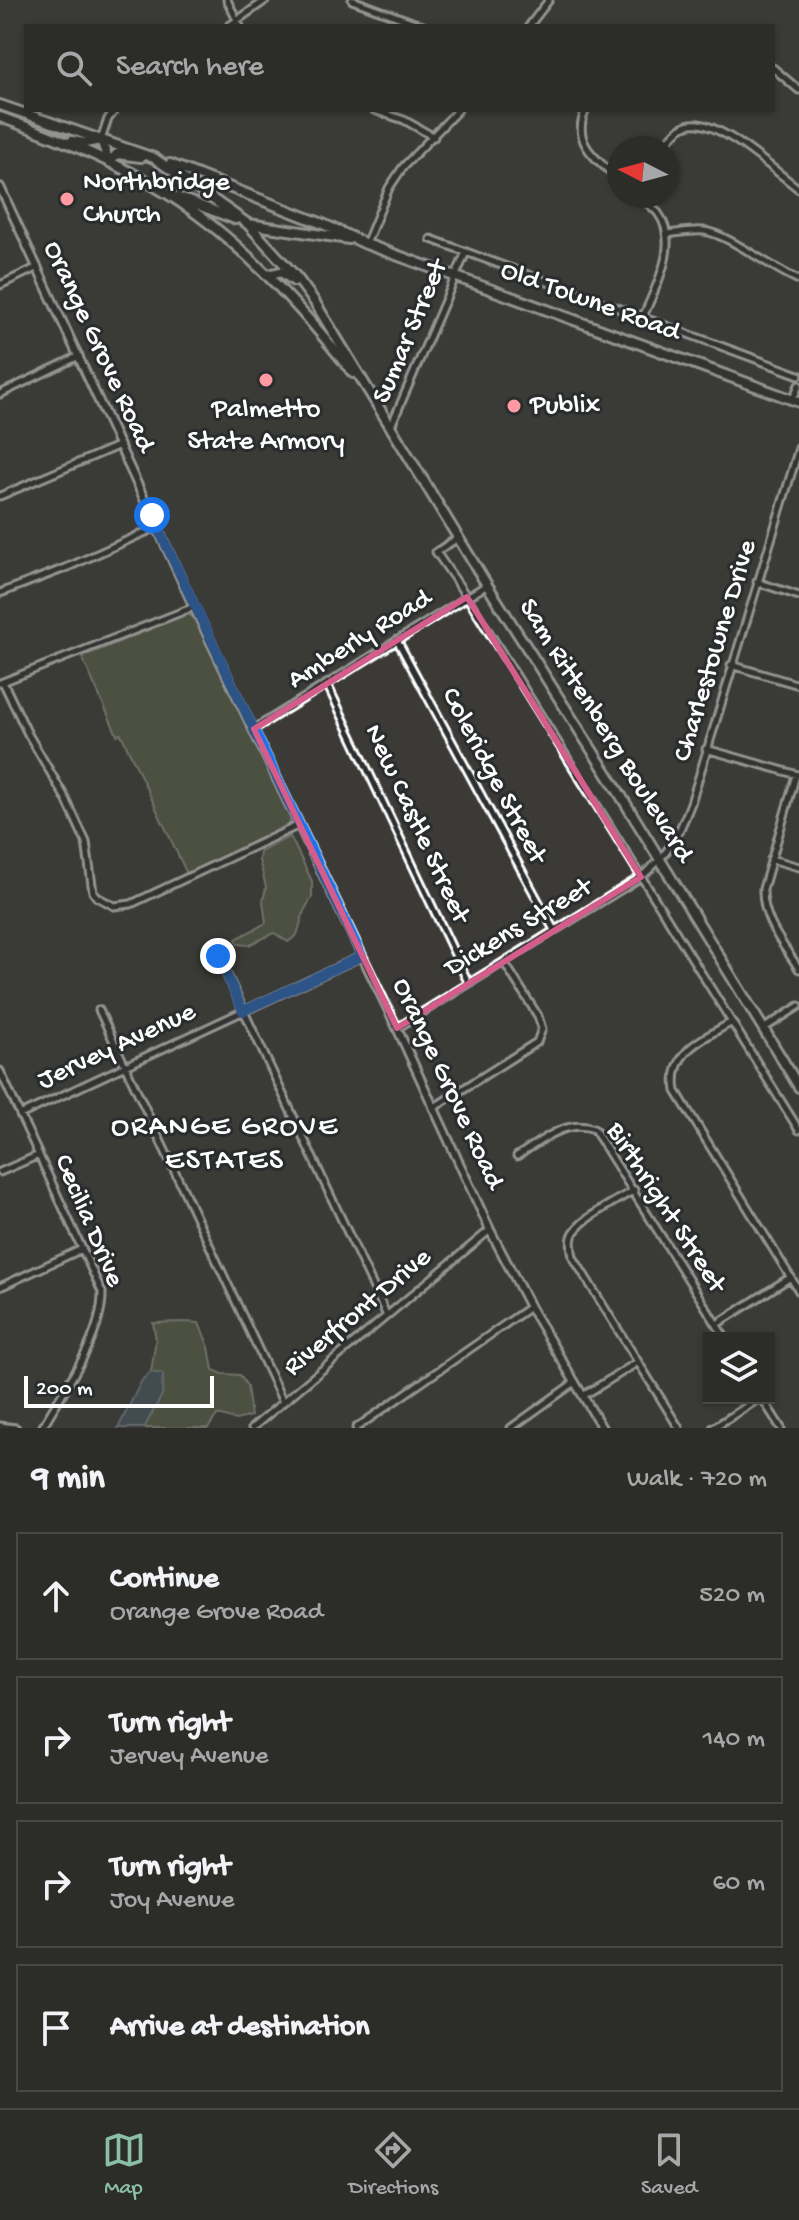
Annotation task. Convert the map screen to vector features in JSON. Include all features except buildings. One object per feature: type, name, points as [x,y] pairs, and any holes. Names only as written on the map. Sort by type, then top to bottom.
[{"type":"main road","name":"Sam Rittenberg Boulevard","points":[[0,105],[154,158],[248,224],[272,248],[314,301],[799,1087]]},
{"type":"main road","name":"Sam Rittenberg Boulevard","points":[[0,117],[59,139],[169,194],[267,275],[374,398]]},
{"type":"main road","points":[[59,139],[85,143],[101,140],[109,162],[117,154],[154,158]]},
{"type":"main road","name":"Old Towne Road","points":[[154,158],[366,244],[796,401]]},
{"type":"main road","name":"Old Towne Road","points":[[169,194],[248,224],[366,244]]},
{"type":"main road","points":[[267,275],[276,271],[288,275],[314,301]]},
{"type":"street","points":[[227,0],[239,23],[266,0]]},
{"type":"street","points":[[352,0],[418,24]]},
{"type":"street","points":[[531,24],[549,0]]},
{"type":"street","points":[[775,70],[799,90]]},
{"type":"street","points":[[101,140],[113,112]]},
{"type":"street","points":[[380,112],[404,120],[434,137]]},
{"type":"street","points":[[366,244],[389,188],[403,167],[456,112]]},
{"type":"street","points":[[585,112],[580,130],[582,141],[588,152],[607,169]]},
{"type":"street","points":[[674,136],[687,124],[712,127],[799,189]]},
{"type":"street","name":"Orange Grove Road","points":[[1,192],[490,1230],[530,1307],[602,1428]]},
{"type":"street","points":[[643,317],[666,252],[666,234],[658,213],[652,208]]},
{"type":"street","points":[[666,234],[689,231],[715,234],[799,280]]},
{"type":"street","points":[[431,239],[799,375]]},
{"type":"street","name":"Sumar Street","points":[[391,427],[466,252]]},
{"type":"street","points":[[0,285],[38,267]]},
{"type":"street","points":[[0,394],[79,356]]},
{"type":"street","points":[[796,401],[799,385]]},
{"type":"street","points":[[0,496],[120,445]]},
{"type":"street","name":"Charlestowne Drive","points":[[661,861],[671,849],[684,822],[799,448]]},
{"type":"street","points":[[0,593],[157,527]]},
{"type":"street","points":[[458,538],[436,552],[799,1130]]},
{"type":"street","points":[[757,582],[799,596]]},
{"type":"street","name":"Amberly Road","points":[[254,729],[487,585]]},
{"type":"street","points":[[194,607],[2,683],[66,799],[86,842],[92,889],[105,903],[114,906],[131,904],[299,825]]},
{"type":"street","name":"Coleridge Street","points":[[397,640],[554,930]]},
{"type":"street","points":[[731,665],[799,685]]},
{"type":"street","name":"New Castle Street","points":[[327,684],[468,982]]},
{"type":"street","points":[[706,749],[798,775],[771,859],[763,889],[763,905],[768,920],[799,969]]},
{"type":"street","points":[[771,859],[799,867]]},
{"type":"street","name":"Dickens Street","points":[[397,1028],[641,877],[661,861]]},
{"type":"street","points":[[218,956],[387,1316]]},
{"type":"street","name":"Jervey Avenue","points":[[20,1115],[362,956]]},
{"type":"street","points":[[433,1108],[537,1042],[542,1029],[538,1016],[504,962]]},
{"type":"street","points":[[763,1029],[799,1006]]},
{"type":"street","points":[[99,1010],[283,1402]]},
{"type":"street","points":[[732,1022],[684,1054],[677,1064],[674,1078],[676,1091],[799,1291]]},
{"type":"street","name":"Cecilia Drive","points":[[0,1071],[102,1292],[102,1311],[96,1330],[42,1428]]},
{"type":"street","name":"Birthright Street","points":[[517,1156],[569,1126],[585,1125],[599,1135],[721,1332]]},
{"type":"street","points":[[0,1172],[39,1155]]},
{"type":"street","points":[[634,1190],[580,1224],[572,1234],[573,1257],[679,1428]]},
{"type":"street","name":"Riverfront Drive","points":[[252,1428],[490,1230]]},
{"type":"street","points":[[0,1287],[82,1249]]},
{"type":"street","points":[[717,1325],[791,1277]]},
{"type":"street","points":[[356,1428],[530,1307]]},
{"type":"street","points":[[583,1396],[638,1362]]},
{"type":"street","points":[[511,1428],[575,1382]]},
{"type":"street","points":[[713,1428],[751,1404]]},
{"type":"street","points":[[765,1404],[781,1428]]},
{"type":"street","points":[[0,1426],[16,1428]]},
{"type":"highlighted area","points":[[467,597],[641,877],[397,1028],[254,729]]},
{"type":"green space","points":[[187,614],[197,619],[291,818],[288,826],[187,874],[121,734],[117,735],[82,657]]},
{"type":"green space","points":[[290,836],[312,881],[312,897],[297,935],[288,942],[274,933],[249,945],[238,944],[236,939],[266,923],[263,901],[266,887],[260,852]]},
{"type":"green space","points":[[153,1323],[199,1323],[209,1347],[213,1370],[240,1375],[247,1386],[251,1416],[236,1420],[217,1415],[208,1428],[144,1428],[162,1395],[163,1374],[151,1372],[156,1339]]},
{"type":"water","points":[[151,1372],[163,1374],[162,1395],[144,1428],[118,1428],[142,1380]]},
{"type":"place","name":"Northbridge Church","points":[[67,199]]},
{"type":"place","name":"Palmetto State Armory","points":[[266,380]]},
{"type":"place","name":"Publix","points":[[514,406]]},
{"type":"district","name":"ORANGE GROVE ESTATES","points":[[225,1145]]},
{"type":"route","points":[[152,515],[362,956],[243,1011],[218,956]]}]
